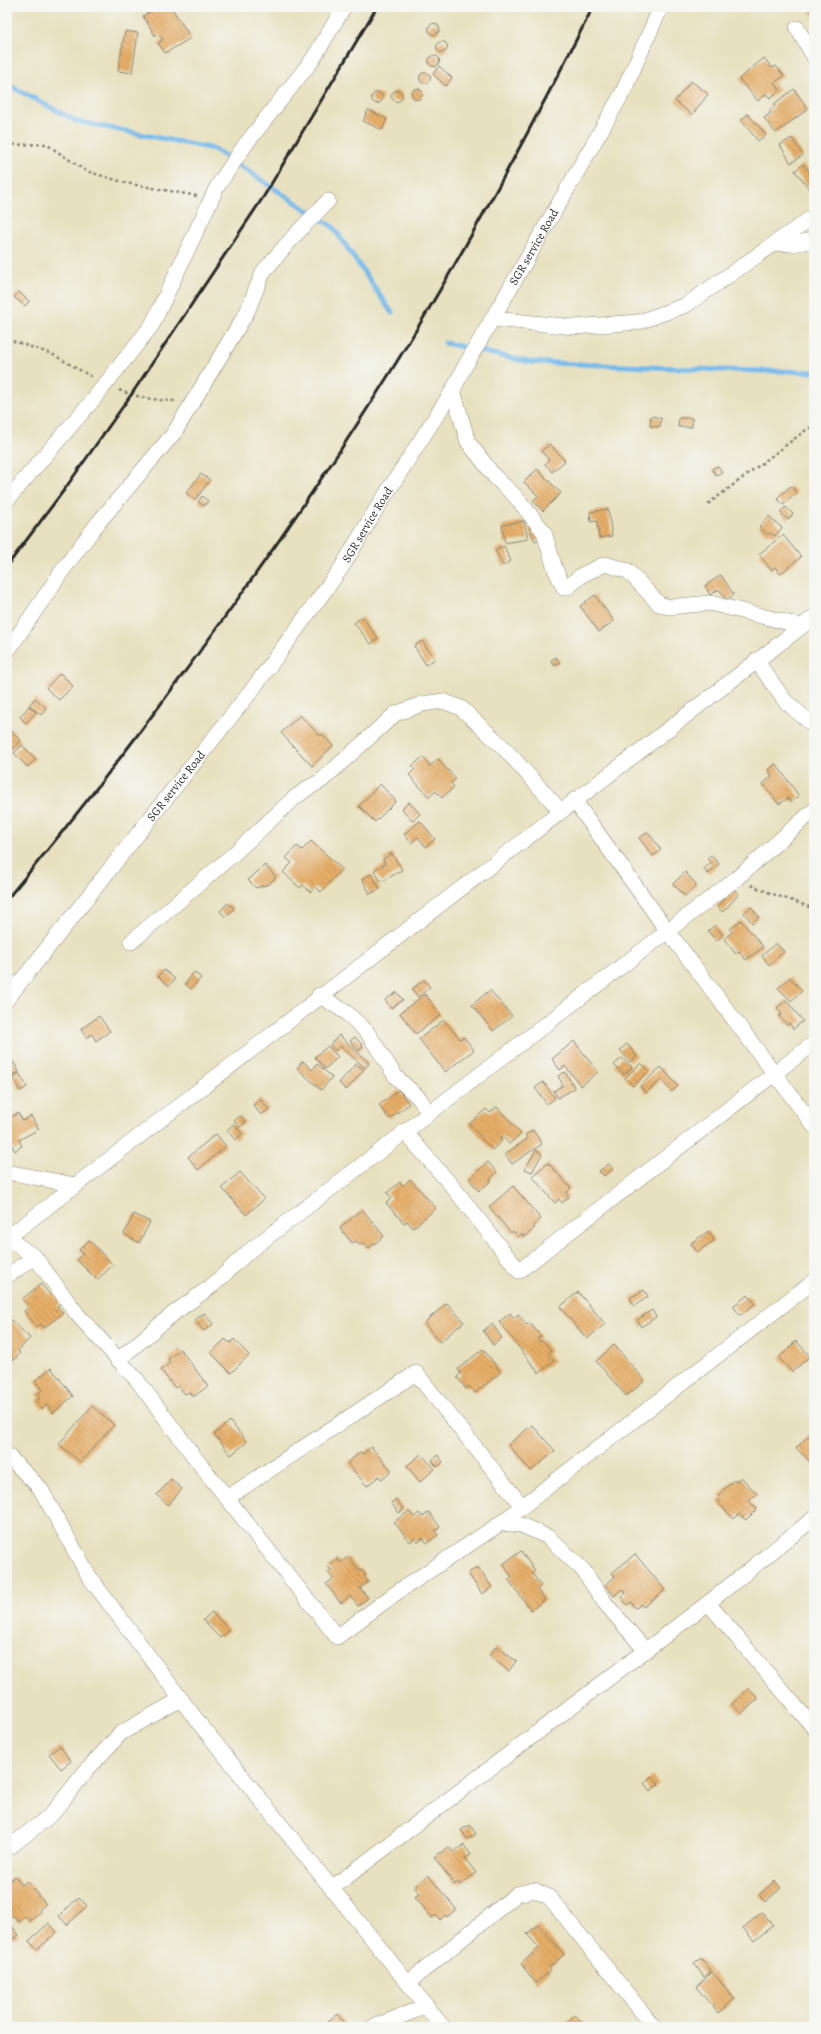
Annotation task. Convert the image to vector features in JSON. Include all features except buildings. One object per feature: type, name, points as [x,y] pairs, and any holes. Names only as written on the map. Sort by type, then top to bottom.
[{"type":"street","points":[[7,500],[92,401],[152,325],[212,199],[228,171],[240,153],[313,59],[344,7]]},
{"type":"street","name":"SGR service Road","points":[[7,999],[252,690],[342,567],[375,511],[454,390],[464,368],[622,94],[661,7]]},
{"type":"street","points":[[797,28],[814,57]]},
{"type":"street","points":[[7,652],[62,570],[98,523],[174,433],[247,312],[263,272],[295,235],[328,201]]},
{"type":"street","points":[[492,319],[574,327],[639,322],[686,305],[814,216]]},
{"type":"street","points":[[776,242],[792,244],[814,240]]},
{"type":"street","points":[[454,390],[468,442],[495,477],[515,496],[544,532],[554,569],[564,588],[568,587],[582,574],[605,564],[628,571],[659,604],[669,606],[710,603],[801,626]]},
{"type":"street","points":[[814,617],[560,810],[7,1238],[35,1257],[77,1314],[146,1392],[227,1498],[337,1636],[396,1593],[501,1523],[814,1281]]},
{"type":"street","points":[[756,660],[785,701],[814,726]]},
{"type":"street","points":[[131,942],[236,852],[293,799],[321,781],[394,714],[422,704],[443,701],[461,708],[504,748],[560,810]]},
{"type":"street","points":[[574,800],[668,931],[814,1126]]},
{"type":"street","points":[[118,1360],[174,1313],[213,1285],[248,1252],[404,1131],[737,878],[814,810]]},
{"type":"street","points":[[320,996],[347,1013],[367,1032],[396,1077],[419,1098],[429,1113]]},
{"type":"street","points":[[404,1131],[452,1186],[519,1271],[814,1043]]},
{"type":"street","points":[[7,1172],[75,1185]]},
{"type":"street","points":[[7,1276],[35,1257]]},
{"type":"street","points":[[227,1498],[416,1373],[522,1506]]},
{"type":"street","points":[[7,1455],[40,1488],[90,1578],[181,1699],[443,2027]]},
{"type":"street","points":[[332,1888],[708,1603],[814,1518]]},
{"type":"street","points":[[501,1523],[522,1525],[548,1537],[583,1570],[605,1603],[646,1650]]},
{"type":"street","points":[[708,1603],[814,1728]]},
{"type":"street","points":[[7,1849],[52,1814],[85,1772],[121,1734],[181,1699]]},
{"type":"street","points":[[408,1983],[517,1894],[534,1890],[549,1896],[654,2027]]},
{"type":"street","points":[[373,2027],[426,2006]]},
{"type":"path","points":[[7,145],[46,144],[86,170],[126,183],[212,199]]},
{"type":"path","points":[[7,338],[52,354],[104,384],[131,395],[153,400],[194,402]]},
{"type":"path","points":[[708,504],[806,430],[814,426]]},
{"type":"path","points":[[737,878],[765,891],[792,899],[814,910]]},
{"type":"waterway","points":[[7,84],[76,121],[214,149],[333,227],[392,313]]},
{"type":"waterway","points":[[445,343],[529,362],[814,372]]},
{"type":"railway","points":[[7,566],[64,490],[131,395],[264,196],[377,7]]},
{"type":"railway","points":[[7,899],[104,779],[194,660],[292,522],[355,428],[415,332],[485,212],[593,7]]}]
